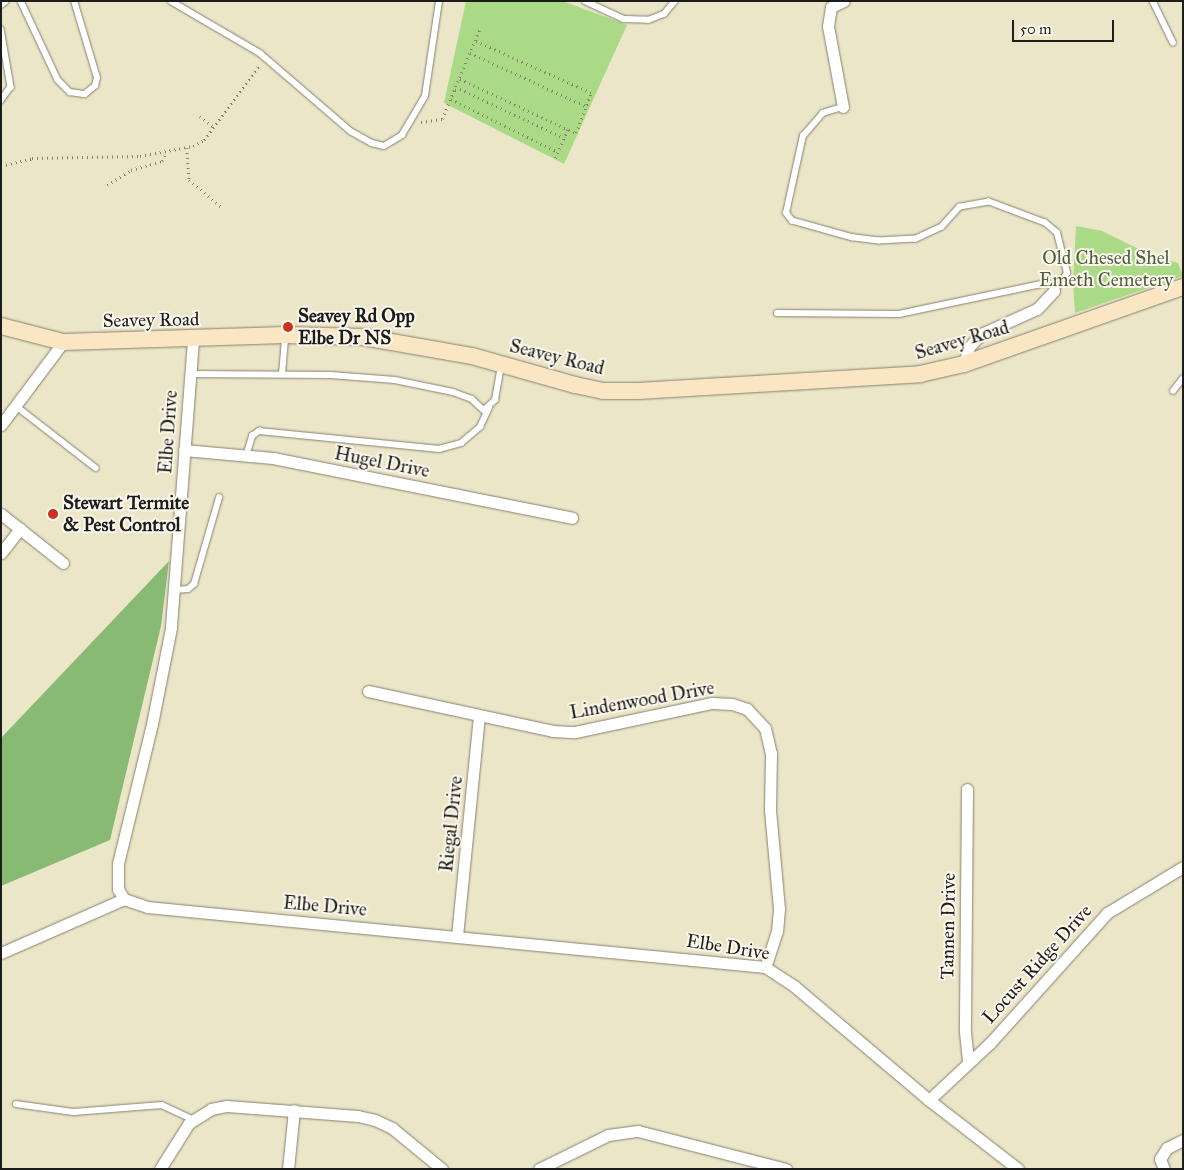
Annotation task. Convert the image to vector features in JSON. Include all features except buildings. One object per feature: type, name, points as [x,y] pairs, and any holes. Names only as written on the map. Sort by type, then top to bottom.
[{"type":"street","points":[[843,107],[828,26],[831,7],[844,1]]},
{"type":"street","name":"Seavey Road","points":[[1,326],[63,342],[193,340],[285,334],[399,342],[502,364],[575,386],[603,391],[638,391],[912,375],[964,364],[1183,287]]},
{"type":"street","points":[[964,364],[969,347],[981,334],[1037,309],[1054,291]]},
{"type":"street","name":"Elbe Drive","points":[[193,340],[171,628],[152,724],[118,864],[118,889],[124,899],[147,907],[765,967],[794,986],[930,1100],[1018,1169]]},
{"type":"street","points":[[3,419],[16,406],[63,342]]},
{"type":"street","name":"Hugel Drive","points":[[184,450],[273,458],[572,518]]},
{"type":"street","points":[[1,514],[63,563]]},
{"type":"street","points":[[1,553],[20,529]]},
{"type":"street","name":"Lindenwood Drive","points":[[368,691],[479,716],[575,732],[712,703],[732,704],[747,709],[765,728],[771,753],[770,810],[778,909],[777,931],[765,967]]},
{"type":"street","name":"Riegal Drive","points":[[457,936],[479,716]]},
{"type":"street","name":"Tannen Drive","points":[[967,789],[965,1032],[968,1063]]},
{"type":"street","name":"Locust Ridge Drive","points":[[930,1100],[990,1043],[1107,913],[1183,867]]},
{"type":"street","points":[[1,953],[124,899]]},
{"type":"street","points":[[160,1169],[182,1132],[194,1120],[210,1109],[227,1106],[294,1110],[375,1120],[400,1134],[442,1169]]},
{"type":"street","points":[[288,1169],[294,1110]]},
{"type":"street","points":[[540,1169],[608,1135],[638,1131],[786,1169]]},
{"type":"street","points":[[1164,1169],[1160,1159],[1167,1148],[1183,1140]]},
{"type":"lane","points":[[1,5],[6,1]]},
{"type":"lane","points":[[21,1],[58,80],[70,92],[85,94],[95,86],[97,78],[74,1]]},
{"type":"lane","points":[[170,1],[266,57],[334,117],[372,143],[391,144],[412,119],[425,96],[439,1]]},
{"type":"lane","points":[[585,1],[624,19],[648,20],[664,14],[675,1]]},
{"type":"lane","points":[[1154,1],[1173,42]]},
{"type":"lane","points":[[1,28],[11,87],[1,101]]},
{"type":"lane","points":[[843,107],[823,113],[803,136],[786,213],[792,221],[853,238],[879,241],[916,239],[942,227],[960,207],[989,202],[1045,224],[1057,233],[1067,272],[1054,291]]},
{"type":"lane","points":[[777,313],[900,314],[1046,283],[1051,284],[1054,291]]},
{"type":"lane","points":[[282,374],[285,334]]},
{"type":"lane","points":[[246,456],[252,436],[259,431],[440,449],[461,443],[480,427],[489,408],[496,400],[502,364]]},
{"type":"lane","points":[[190,374],[282,374],[394,380],[454,392],[472,399],[484,410],[489,408]]},
{"type":"lane","points":[[1173,391],[1183,378]]},
{"type":"lane","points":[[16,406],[96,468]]},
{"type":"lane","points":[[174,590],[188,588],[194,584],[219,498]]},
{"type":"lane","points":[[16,1104],[74,1112],[162,1105],[194,1120]]},
{"type":"path","points":[[412,119],[426,123],[442,119],[480,28]]},
{"type":"path","points":[[460,78],[576,133],[591,93],[475,41]]},
{"type":"path","points":[[470,53],[586,106]]},
{"type":"path","points":[[1,166],[32,158],[102,158],[166,153],[187,148],[204,140],[266,57]]},
{"type":"path","points":[[455,90],[460,89],[564,138]]},
{"type":"path","points":[[451,99],[558,152]]},
{"type":"path","points":[[200,116],[214,127]]},
{"type":"path","points":[[555,158],[568,129]]},
{"type":"path","points":[[187,148],[189,180],[223,208]]},
{"type":"path","points":[[107,185],[131,170],[162,161],[166,153]]},
{"type":"green space","points":[[466,1],[563,1],[627,25],[564,164],[444,103]]},
{"type":"green space","name":"Old Chesed Shel Emeth Cemetery","points":[[1076,226],[1102,231],[1151,255],[1178,263],[1183,276],[1075,313],[1073,282]]},
{"type":"green space","points":[[169,561],[161,626],[110,840],[1,886],[1,738]]},
{"type":"place","name":"Seavey Rd Opp Elbe Dr NS","points":[[288,327]]},
{"type":"place","name":"Stewart Termite & Pest Control","points":[[53,514]]}]
